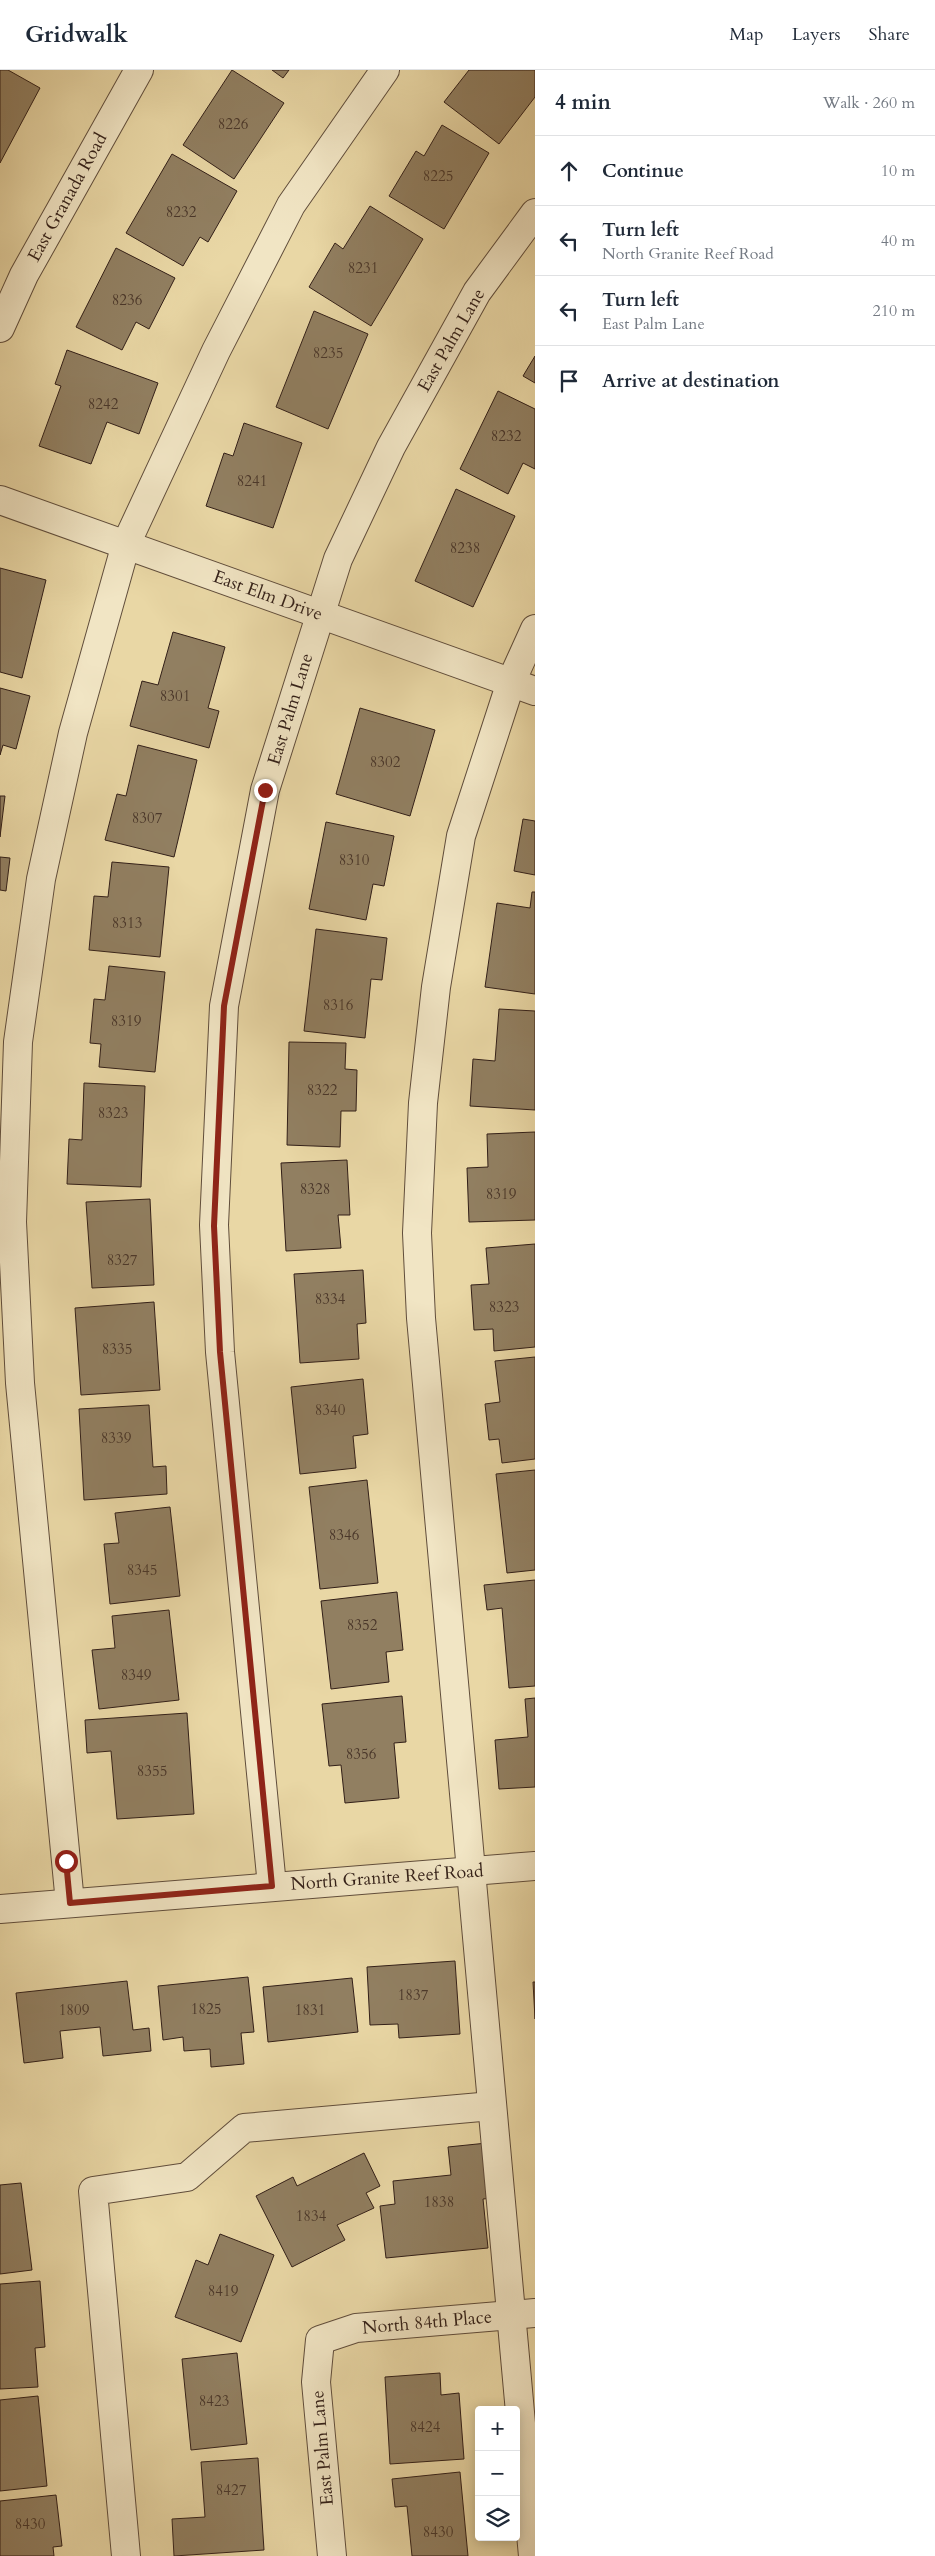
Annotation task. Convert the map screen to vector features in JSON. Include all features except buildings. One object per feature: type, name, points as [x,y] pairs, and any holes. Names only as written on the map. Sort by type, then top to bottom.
[{"type":"street","points":[[70,1903],[20,1383],[12,1222],[18,1042],[41,879],[73,733],[126,544],[216,351],[291,205],[385,70]]},
{"type":"street","name":"East Granada Road","points":[[0,328],[24,275],[128,74]]},
{"type":"street","name":"East Palm Lane","points":[[272,1886],[220,1352],[214,1226],[224,1006],[265,790],[338,559],[391,447],[476,292],[535,213]]},
{"type":"street","name":"East Elm Drive","points":[[0,500],[523,686]]},
{"type":"street","points":[[532,2556],[523,2314],[492,2106],[421,1318],[417,1233],[423,1102],[436,987],[461,836],[523,686],[535,629]]},
{"type":"street","name":"North Granite Reef Road","points":[[0,1908],[535,1866]]},
{"type":"street","points":[[126,2556],[93,2191],[187,2177],[244,2128],[492,2106]]},
{"type":"street","name":"North 84th Place","points":[[320,2340],[356,2328],[523,2314]]},
{"type":"street","name":"East Palm Lane","points":[[320,2340],[316,2382],[332,2556]]},
{"type":"route","points":[[66,1861],[70,1903],[272,1886],[220,1352],[214,1226],[224,1006],[265,790]]}]
